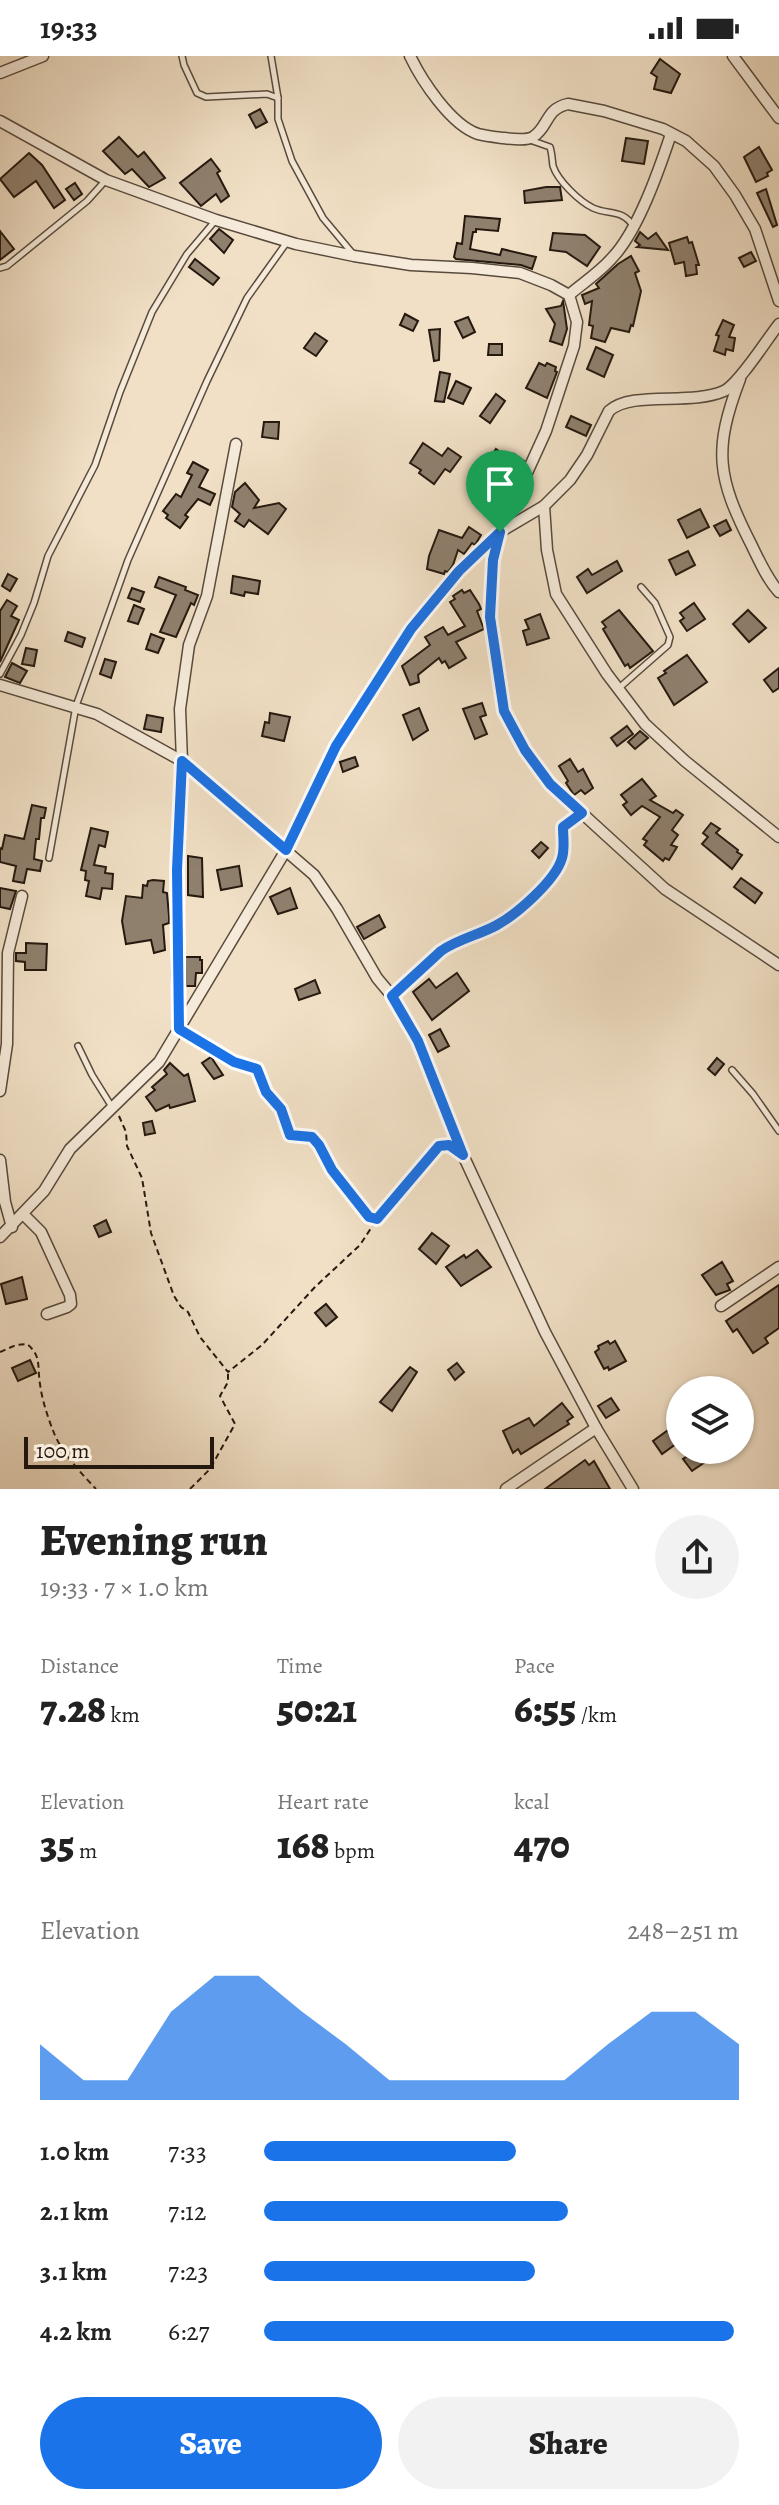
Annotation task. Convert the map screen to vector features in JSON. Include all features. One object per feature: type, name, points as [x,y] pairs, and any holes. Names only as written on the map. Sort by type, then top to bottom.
[{"type":"street","points":[[0,73],[43,56]]},
{"type":"street","points":[[410,56],[422,81],[454,118],[475,134],[528,139],[534,136],[558,106],[568,104],[642,122],[686,141],[714,166],[755,229],[779,301]]},
{"type":"street","points":[[733,56],[779,118]]},
{"type":"street","points":[[0,121],[106,180],[216,220],[354,256],[411,265],[520,273],[569,295],[577,322],[574,346],[546,431],[500,532],[493,560],[490,617],[504,711],[525,750],[550,784],[665,889],[779,965]]},
{"type":"street","points":[[569,295],[612,259],[626,240],[671,134]]},
{"type":"street","points":[[0,1237],[44,1191],[70,1149],[159,1062],[286,850],[336,746],[411,629],[459,571],[500,532],[544,506],[570,480],[587,455],[609,411],[615,406],[634,400],[680,400],[724,391],[779,324]]},
{"type":"street","points":[[741,374],[730,406],[720,461],[727,491],[746,534],[763,569],[779,592]]},
{"type":"street","points":[[179,1029],[177,884],[182,761],[180,709],[189,645],[207,596],[236,444]]},
{"type":"street","points":[[544,506],[547,550],[556,594],[619,689],[645,724],[685,761],[779,837]]},
{"type":"street","points":[[0,685],[97,714],[182,761],[314,875],[418,1041],[463,1155],[545,1332],[596,1428],[633,1489]]},
{"type":"street","points":[[0,1091],[7,1044],[8,953],[22,896]]},
{"type":"street","points":[[0,1160],[5,1202],[12,1227]]},
{"type":"street","points":[[23,1214],[41,1232],[70,1295],[71,1304],[47,1314]]},
{"type":"street","points":[[721,1306],[779,1267]]},
{"type":"street","points":[[506,1489],[596,1428]]},
{"type":"lane","points":[[182,56],[197,93],[206,97],[267,94],[278,98]]},
{"type":"lane","points":[[271,56],[278,119],[292,161],[323,218],[354,256]]},
{"type":"lane","points":[[528,139],[550,147],[555,171],[579,198],[594,208],[622,214],[633,226]]},
{"type":"lane","points":[[0,268],[7,266],[87,201],[106,180]]},
{"type":"lane","points":[[0,674],[26,625],[48,556],[95,465],[152,312],[187,254],[216,220]]},
{"type":"lane","points":[[49,858],[76,706],[128,560],[247,298],[287,241]]},
{"type":"lane","points":[[619,689],[668,645],[670,637],[655,603],[641,587]]},
{"type":"lane","points":[[392,996],[441,951],[499,924],[552,878],[564,851],[563,827],[582,813]]},
{"type":"lane","points":[[78,1046],[112,1108]]},
{"type":"lane","points":[[732,1070],[779,1131]]},
{"type":"path","points":[[179,1029],[234,1062],[257,1069],[266,1092],[281,1109],[290,1135],[312,1137],[332,1170],[369,1217],[377,1219]]},
{"type":"path","points":[[112,1108],[122,1121],[127,1146],[138,1165],[151,1233],[174,1296],[188,1312],[200,1337],[228,1372],[228,1382],[220,1396],[235,1424],[210,1469],[190,1489]]},
{"type":"path","points":[[228,1372],[262,1345],[315,1287],[360,1245],[377,1219],[439,1146],[449,1145],[463,1155]]},
{"type":"path","points":[[0,1352],[27,1344],[35,1351],[40,1363],[39,1382],[55,1435],[96,1489]]},
{"type":"building","points":[[660,59],[680,74],[671,93],[654,89],[657,77],[651,73]]},
{"type":"building","points":[[260,109],[267,122],[256,128],[249,115]]},
{"type":"building","points":[[119,137],[138,157],[144,152],[165,178],[149,187],[132,169],[125,174],[103,151]]},
{"type":"building","points":[[626,138],[648,141],[644,164],[622,161]]},
{"type":"building","points":[[759,147],[772,170],[756,182],[744,157]]},
{"type":"building","points":[[29,153],[42,165],[65,200],[54,208],[36,181],[14,197],[0,179]]},
{"type":"building","points":[[211,159],[220,171],[217,173],[229,196],[221,202],[216,194],[201,206],[180,183]]},
{"type":"building","points":[[75,183],[82,194],[74,200],[66,189]]},
{"type":"building","points":[[560,187],[562,200],[525,203],[524,191]]},
{"type":"building","points":[[766,189],[777,225],[773,227],[757,193]]},
{"type":"building","points":[[465,216],[500,219],[498,231],[476,229],[473,232],[470,249],[500,255],[502,249],[536,257],[532,269],[521,265],[456,259],[457,243],[462,244]]},
{"type":"building","points":[[219,229],[233,240],[224,253],[210,239]]},
{"type":"building","points":[[0,231],[14,249],[0,260]]},
{"type":"building","points":[[640,232],[648,239],[656,233],[668,250],[637,247],[640,245],[635,241]]},
{"type":"building","points":[[553,233],[585,235],[600,247],[587,266],[566,252],[550,250]]},
{"type":"building","points":[[687,237],[689,243],[692,242],[699,265],[696,265],[697,274],[686,276],[684,262],[675,264],[669,243]]},
{"type":"building","points":[[751,252],[756,261],[744,267],[739,258]]},
{"type":"building","points":[[631,256],[639,271],[635,273],[641,291],[633,326],[629,332],[611,328],[605,342],[591,338],[592,301],[585,304],[582,295],[599,288],[596,284]]},
{"type":"building","points":[[195,259],[219,278],[213,285],[189,267]]},
{"type":"building","points":[[563,301],[567,329],[562,345],[550,341],[555,324],[546,309],[561,306]]},
{"type":"building","points":[[405,314],[418,321],[413,331],[400,325]]},
{"type":"building","points":[[468,317],[475,332],[463,338],[455,322]]},
{"type":"building","points":[[723,320],[734,325],[729,337],[735,338],[733,351],[726,349],[725,355],[714,351],[719,336],[716,335]]},
{"type":"building","points":[[440,329],[439,360],[434,361],[429,330]]},
{"type":"building","points":[[315,333],[327,341],[316,356],[304,348]]},
{"type":"building","points":[[489,344],[502,344],[502,355],[488,355]]},
{"type":"building","points":[[596,347],[613,355],[604,377],[587,369]]},
{"type":"building","points":[[539,363],[556,367],[547,398],[526,388]]},
{"type":"building","points":[[440,372],[450,374],[444,402],[435,401]]},
{"type":"building","points":[[456,381],[471,388],[463,404],[448,398]]},
{"type":"building","points":[[496,394],[505,401],[490,423],[480,416]]},
{"type":"building","points":[[571,416],[591,425],[586,436],[566,427]]},
{"type":"building","points":[[264,422],[279,422],[278,439],[262,437]]},
{"type":"building","points":[[423,443],[442,456],[448,448],[461,457],[450,472],[445,469],[434,484],[410,463]]},
{"type":"building","points":[[496,449],[511,459],[514,454],[524,461],[510,491],[500,484],[507,474],[489,460]]},
{"type":"building","points":[[193,462],[208,470],[199,487],[215,494],[210,505],[198,499],[185,515],[188,517],[180,528],[166,518],[168,515],[163,511],[176,494],[181,497],[192,475],[187,473]]},
{"type":"building","points":[[245,483],[259,500],[254,508],[279,503],[286,509],[268,534],[249,520],[244,527],[235,521],[240,514],[232,507],[235,492]]},
{"type":"building","points":[[700,509],[709,527],[687,538],[678,520]]},
{"type":"building","points":[[726,520],[731,530],[720,536],[714,526]]},
{"type":"building","points":[[469,527],[481,535],[464,554],[458,550],[448,572],[444,574],[427,569],[439,530],[462,538]]},
{"type":"building","points":[[688,551],[695,565],[676,575],[669,560]]},
{"type":"building","points":[[617,561],[622,571],[587,593],[577,577],[588,569],[592,575]]},
{"type":"building","points":[[8,574],[17,579],[10,591],[2,586]]},
{"type":"building","points":[[233,576],[260,581],[258,594],[245,592],[244,596],[231,593]]},
{"type":"building","points":[[159,577],[198,595],[194,605],[191,603],[176,637],[160,632],[176,595],[155,587]]},
{"type":"building","points":[[132,588],[144,592],[140,602],[128,598]]},
{"type":"building","points":[[462,590],[464,593],[470,590],[479,604],[481,609],[477,611],[484,629],[456,642],[466,658],[449,668],[439,658],[418,675],[419,682],[410,685],[402,666],[430,645],[425,637],[443,627],[448,635],[465,626],[450,602]]},
{"type":"building","points":[[7,600],[17,606],[11,616],[19,620],[0,662],[0,611]]},
{"type":"building","points":[[694,603],[705,619],[687,631],[680,621],[684,618],[680,613]]},
{"type":"building","points":[[134,605],[144,609],[138,624],[128,621]]},
{"type":"building","points":[[619,610],[653,651],[630,668],[628,664],[625,666],[603,629],[606,627],[602,622]]},
{"type":"building","points":[[748,610],[766,628],[749,642],[733,624]]},
{"type":"building","points":[[540,614],[549,638],[527,645],[523,631],[529,629],[525,620]]},
{"type":"building","points":[[68,632],[85,638],[82,647],[65,641]]},
{"type":"building","points":[[151,634],[164,639],[158,653],[146,649]]},
{"type":"building","points":[[26,648],[37,650],[34,666],[22,664]]},
{"type":"building","points":[[687,655],[707,682],[674,705],[658,678]]},
{"type":"building","points":[[105,659],[116,662],[111,678],[100,674]]},
{"type":"building","points":[[12,663],[27,671],[20,683],[5,677]]},
{"type":"building","points":[[779,668],[779,688],[773,692],[764,680]]},
{"type":"building","points":[[482,703],[486,715],[480,717],[487,734],[475,739],[463,709]]},
{"type":"building","points":[[419,708],[428,730],[413,740],[403,715]]},
{"type":"building","points":[[270,713],[290,717],[284,741],[262,736]]},
{"type":"building","points":[[147,715],[163,718],[161,732],[144,729]]},
{"type":"building","points":[[627,726],[633,734],[617,746],[611,738]]},
{"type":"building","points":[[640,731],[648,738],[635,749],[628,742]]},
{"type":"building","points":[[355,757],[358,766],[343,772],[340,762]]},
{"type":"building","points":[[570,759],[578,772],[583,769],[593,788],[585,794],[581,790],[574,795],[566,783],[568,781],[559,766]]},
{"type":"building","points":[[642,779],[656,796],[650,800],[683,815],[672,830],[678,835],[671,845],[677,847],[669,860],[665,858],[663,861],[644,845],[647,841],[643,839],[660,817],[642,806],[631,815],[623,805],[627,802],[621,795]]},
{"type":"building","points":[[32,805],[46,808],[44,818],[41,818],[39,839],[36,839],[34,859],[42,861],[40,871],[27,869],[24,883],[13,881],[16,866],[0,862],[0,848],[5,835],[24,839]]},
{"type":"building","points":[[711,823],[720,829],[716,833],[742,855],[732,869],[702,844],[708,837],[703,833]]},
{"type":"building","points":[[91,828],[108,832],[105,847],[99,845],[94,865],[106,867],[105,873],[113,874],[112,889],[102,888],[100,899],[86,896],[89,881],[85,880],[86,871],[81,870]]},
{"type":"building","points":[[541,842],[548,848],[539,858],[532,851]]},
{"type":"building","points":[[188,856],[202,858],[203,897],[188,895]]},
{"type":"building","points":[[239,866],[242,886],[221,890],[217,870]]},
{"type":"building","points":[[741,878],[762,893],[755,903],[734,887]]},
{"type":"building","points":[[148,881],[164,881],[163,892],[167,893],[169,916],[169,923],[163,925],[165,950],[154,953],[151,940],[126,944],[122,921],[126,896],[142,898],[143,885],[147,886]]},
{"type":"building","points":[[0,888],[16,891],[10,909],[0,907]]},
{"type":"building","points":[[290,888],[297,908],[278,914],[270,897]]},
{"type":"building","points":[[379,915],[385,927],[364,939],[357,927]]},
{"type":"building","points":[[26,943],[47,944],[46,970],[25,970],[25,962],[16,961],[16,953],[26,953]]},
{"type":"building","points":[[185,957],[200,957],[202,960],[202,973],[196,973],[195,986],[186,986]]},
{"type":"building","points":[[457,973],[469,991],[432,1020],[413,992],[429,979],[436,988]]},
{"type":"building","points":[[315,980],[320,993],[299,1000],[295,989]]},
{"type":"building","points":[[440,1029],[449,1046],[438,1052],[429,1035]]},
{"type":"building","points":[[211,1057],[223,1075],[214,1079],[202,1063]]},
{"type":"building","points":[[717,1058],[724,1064],[715,1075],[708,1069]]},
{"type":"building","points":[[170,1063],[184,1076],[188,1074],[195,1101],[170,1108],[169,1105],[156,1111],[146,1097],[167,1074],[164,1070]]},
{"type":"building","points":[[152,1121],[155,1133],[145,1135],[143,1123]]},
{"type":"building","points":[[106,1220],[111,1232],[99,1237],[94,1226]]},
{"type":"building","points":[[432,1233],[449,1246],[436,1264],[419,1249]]},
{"type":"building","points":[[477,1250],[491,1267],[461,1286],[446,1267]]},
{"type":"building","points":[[722,1262],[733,1281],[727,1284],[730,1290],[716,1295],[702,1275]]},
{"type":"building","points":[[22,1277],[27,1299],[6,1304],[1,1284]]},
{"type":"building","points":[[779,1285],[779,1328],[765,1338],[768,1343],[753,1353],[737,1329],[733,1332],[726,1321]]},
{"type":"building","points":[[326,1304],[337,1317],[326,1326],[315,1313]]},
{"type":"building","points":[[608,1341],[610,1344],[615,1341],[626,1361],[609,1370],[608,1367],[604,1369],[595,1352],[598,1346]]},
{"type":"building","points":[[30,1360],[36,1373],[18,1381],[12,1368]]},
{"type":"building","points":[[457,1363],[464,1372],[455,1380],[448,1370]]},
{"type":"building","points":[[410,1367],[417,1372],[392,1411],[380,1402]]},
{"type":"building","points":[[611,1398],[619,1410],[606,1418],[598,1406]]},
{"type":"building","points":[[562,1403],[573,1417],[567,1421],[569,1424],[521,1454],[518,1449],[513,1453],[503,1431],[529,1418],[534,1426]]},
{"type":"building","points":[[666,1432],[666,1451],[662,1454],[653,1441]]},
{"type":"building","points":[[585,1460],[589,1465],[594,1461],[610,1489],[545,1489]]},
{"type":"building","points":[[687,1464],[702,1464],[692,1471]]},
{"type":"route","points":[[500,532],[493,560],[490,617],[504,711],[525,750],[550,784],[582,813],[563,827],[564,851],[552,878],[499,924],[441,951],[437,958],[392,996],[418,1041],[463,1155],[449,1145],[439,1146],[377,1219],[369,1217],[332,1170],[312,1137],[290,1135],[281,1109],[266,1092],[257,1069],[234,1062],[179,1029],[177,870],[182,761],[286,850],[336,746],[411,629],[459,571],[500,532]]}]
